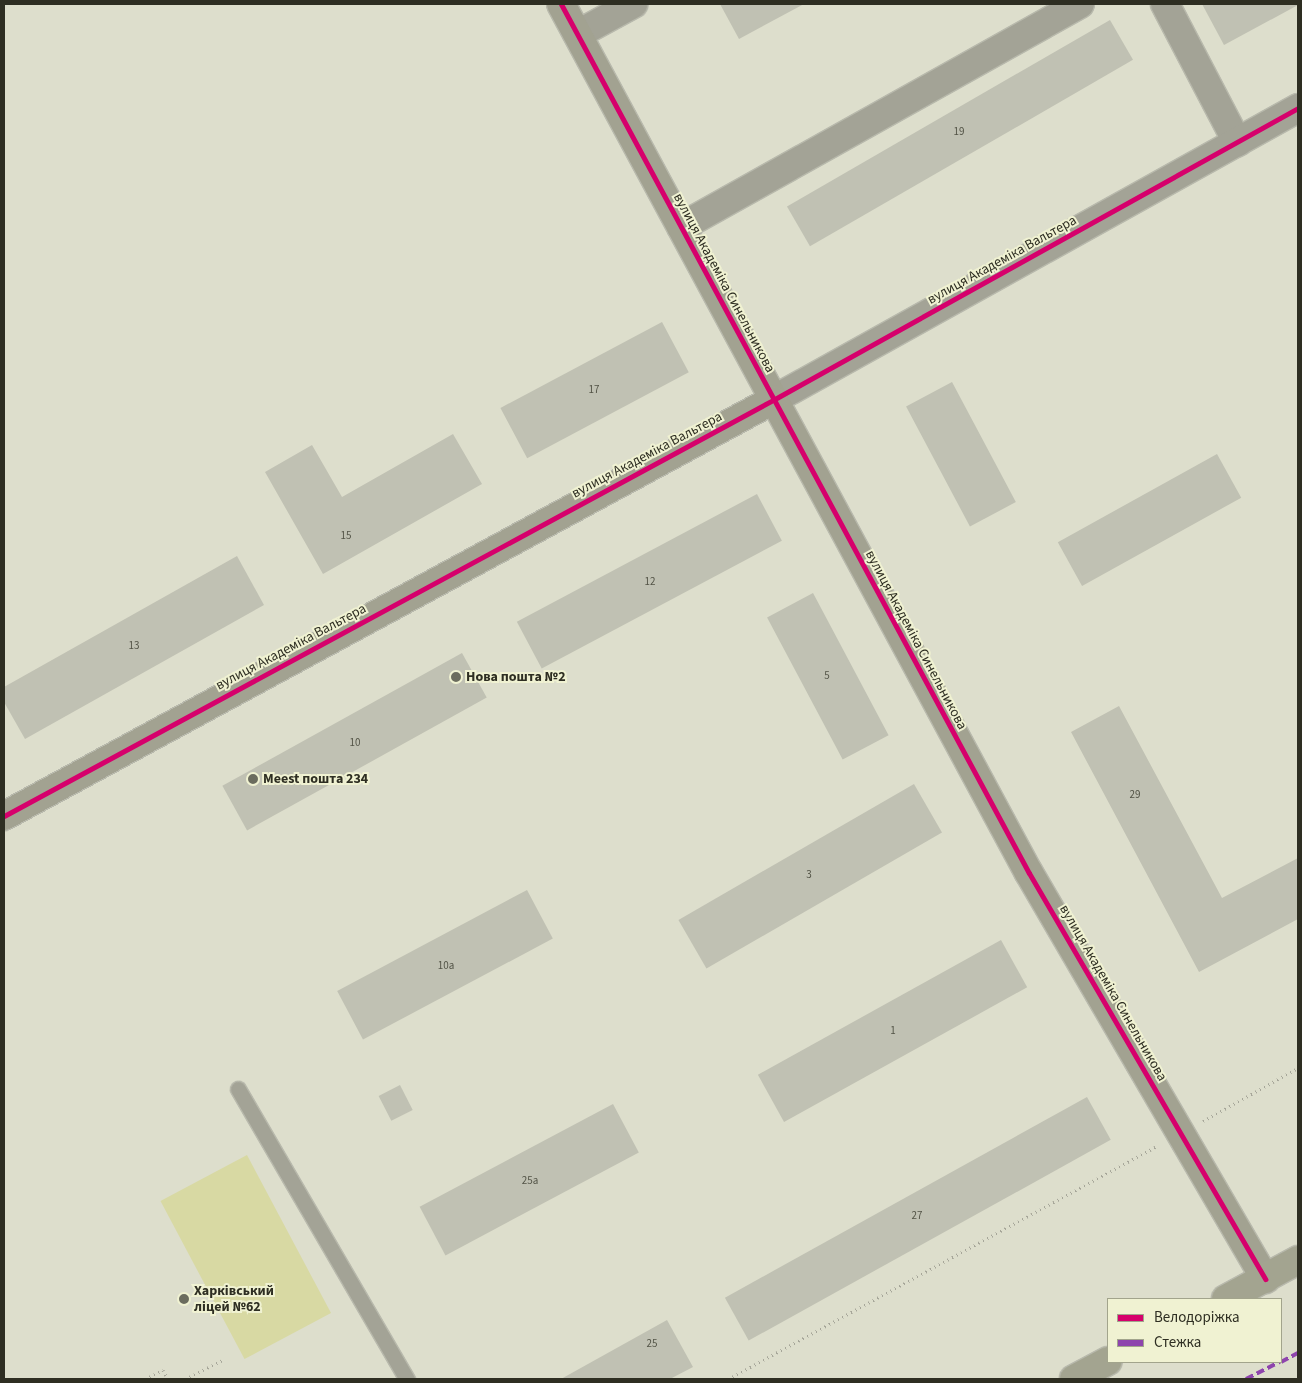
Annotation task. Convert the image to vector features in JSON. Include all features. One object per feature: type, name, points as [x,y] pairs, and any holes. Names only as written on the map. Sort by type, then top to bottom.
[{"type":"main road","points":[[1228,1298],[1298,1260]]},
{"type":"main road","points":[[1074,1379],[1107,1362]]},
{"type":"street","name":"вулиця Академіка Синельникова","points":[[561,4],[1029,872],[1265,1279]]},
{"type":"street","points":[[578,34],[633,4]]},
{"type":"street","points":[[681,227],[1080,4]]},
{"type":"street","points":[[1165,4],[1237,142]]},
{"type":"street","name":"вулиця Академіка Вальтера","points":[[4,816],[773,400],[1298,108]]},
{"type":"lane","points":[[238,1089],[407,1379]]},
{"type":"path","points":[[728,1379],[967,1246],[1181,1134],[1298,1068]]},
{"type":"path","points":[[185,1379],[223,1360]]},
{"type":"path","points":[[145,1379],[163,1370],[168,1379]]},
{"type":"green space","points":[[247,1155],[331,1313],[245,1359],[160,1201]]},
{"type":"building","points":[[720,4],[804,4],[739,39]]},
{"type":"building","points":[[1202,4],[1298,4],[1298,5],[1224,45]]},
{"type":"building","points":[[1110,20],[1133,60],[810,246],[787,206]]},
{"type":"building","points":[[662,322],[689,372],[527,458],[500,408]]},
{"type":"building","points":[[952,382],[1016,502],[970,526],[906,406]]},
{"type":"building","points":[[453,434],[482,484],[323,574],[265,472],[312,445],[342,497]]},
{"type":"building","points":[[1217,454],[1241,498],[1082,586],[1058,542]]},
{"type":"building","points":[[757,494],[782,541],[542,668],[517,622]]},
{"type":"building","points":[[237,556],[264,605],[25,739],[4,702],[4,687]]},
{"type":"building","points":[[813,593],[889,735],[843,760],[767,617]]},
{"type":"building","points":[[462,653],[487,698],[247,830],[222,786]]},
{"type":"building","points":[[1119,706],[1222,898],[1298,858],[1298,919],[1199,972],[1071,732]]},
{"type":"building","points":[[914,784],[942,832],[706,968],[678,920]]},
{"type":"building","points":[[527,890],[553,939],[363,1039],[337,991]]},
{"type":"building","points":[[1001,940],[1027,987],[784,1122],[758,1075]]},
{"type":"building","points":[[400,1085],[413,1110],[391,1121],[379,1096]]},
{"type":"building","points":[[1087,1097],[1111,1140],[749,1341],[725,1298]]},
{"type":"building","points":[[613,1104],[639,1153],[445,1255],[420,1207]]},
{"type":"building","points":[[667,1320],[693,1367],[670,1379],[561,1379]]},
{"type":"marked path","points":[[1282,1361],[1298,1353]]},
{"type":"marked path","points":[[1246,1379],[1278,1363]]},
{"type":"cycle path","points":[[561,4],[1029,873],[1265,1279]]},
{"type":"cycle path","points":[[4,816],[773,400],[1298,108]]},
{"type":"place","name":"Нова пошта №2","points":[[456,677]]},
{"type":"place","name":"Meest пошта 234","points":[[253,779]]},
{"type":"place","name":"Харківський ліцей №62","points":[[184,1299]]}]
